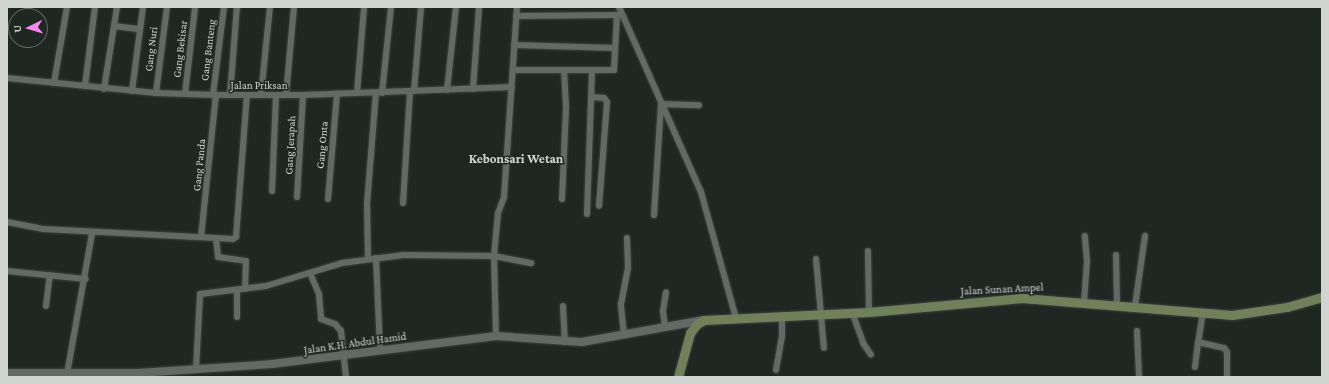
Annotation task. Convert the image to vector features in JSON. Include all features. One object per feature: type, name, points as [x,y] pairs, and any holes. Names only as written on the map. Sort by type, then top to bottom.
[{"type":"main road","name":"Jalan Sunan Ampel","points":[[704,320],[869,312],[1022,298],[1117,304],[1202,318],[1252,314],[1322,297]]},
{"type":"main road","points":[[678,377],[688,338],[693,329],[704,320]]},
{"type":"street","points":[[54,83],[67,7]]},
{"type":"street","points":[[85,86],[95,7]]},
{"type":"street","points":[[104,89],[117,7]]},
{"type":"street","points":[[132,91],[143,7]]},
{"type":"street","name":"Gang Nuri","points":[[156,93],[167,7]]},
{"type":"street","name":"Gang Bekisar","points":[[184,94],[194,7]]},
{"type":"street","name":"Gang Banteng","points":[[215,95],[224,7]]},
{"type":"street","points":[[230,95],[237,7]]},
{"type":"street","points":[[261,95],[270,7]]},
{"type":"street","points":[[286,95],[294,7]]},
{"type":"street","points":[[356,93],[364,7]]},
{"type":"street","points":[[368,259],[367,204],[379,93],[391,7]]},
{"type":"street","points":[[403,203],[421,7]]},
{"type":"street","points":[[447,90],[456,7]]},
{"type":"street","points":[[473,89],[479,7]]},
{"type":"street","points":[[496,336],[494,256],[498,213],[504,197],[516,7]]},
{"type":"street","points":[[513,70],[614,70],[615,48],[620,15],[619,7]]},
{"type":"street","points":[[516,16],[620,15]]},
{"type":"street","points":[[620,15],[701,192],[736,318]]},
{"type":"street","points":[[114,26],[140,29]]},
{"type":"street","points":[[514,45],[615,48]]},
{"type":"street","points":[[562,199],[566,107],[564,71]]},
{"type":"street","points":[[587,214],[592,71]]},
{"type":"street","name":"Jalan Priksan","points":[[7,78],[104,89],[215,95],[379,93],[512,87]]},
{"type":"street","name":"Gang Onta","points":[[328,199],[337,93]]},
{"type":"street","name":"Gang Panda","points":[[201,237],[215,95]]},
{"type":"street","points":[[7,222],[43,229],[92,233],[233,239],[236,237],[247,95]]},
{"type":"street","points":[[272,191],[276,95]]},
{"type":"street","name":"Gang Jerapah","points":[[297,197],[303,95]]},
{"type":"street","points":[[591,98],[604,98],[607,102],[599,206]]},
{"type":"street","points":[[661,104],[699,105]]},
{"type":"street","points":[[654,215],[661,104]]},
{"type":"street","points":[[67,374],[86,279],[92,233]]},
{"type":"street","points":[[1084,236],[1087,261],[1084,302]]},
{"type":"street","points":[[1135,306],[1144,236]]},
{"type":"street","points":[[216,238],[218,257],[246,261],[245,289]]},
{"type":"street","points":[[624,335],[621,304],[628,268],[627,238]]},
{"type":"street","points":[[868,251],[869,312]]},
{"type":"street","points":[[196,369],[199,295],[266,286],[342,263],[403,255],[494,256],[531,263]]},
{"type":"street","points":[[1116,255],[1117,304]]},
{"type":"street","points":[[376,258],[380,350]]},
{"type":"street","points":[[816,259],[824,348]]},
{"type":"street","points":[[7,271],[86,279]]},
{"type":"street","points":[[310,273],[319,294],[322,319],[335,324],[340,331],[346,377]]},
{"type":"street","points":[[46,306],[50,275]]},
{"type":"street","points":[[237,290],[237,317]]},
{"type":"street","points":[[665,326],[663,311],[666,292]]},
{"type":"street","points":[[563,306],[564,342]]},
{"type":"street","points":[[852,312],[864,345],[870,355]]},
{"type":"street","points":[[776,370],[782,337],[782,316]]},
{"type":"street","points":[[1195,367],[1202,318]]},
{"type":"street","name":"Jalan K.H. Abdul Hamid","points":[[7,374],[67,374],[196,369],[296,362],[496,336],[564,342],[593,341],[665,326],[704,320]]},
{"type":"street","points":[[678,324],[685,328],[688,338]]},
{"type":"street","points":[[1137,331],[1139,377]]},
{"type":"street","points":[[1199,336],[1226,350],[1227,377]]},
{"type":"district","name":"Kebonsari Wetan","points":[[516,159]]}]
